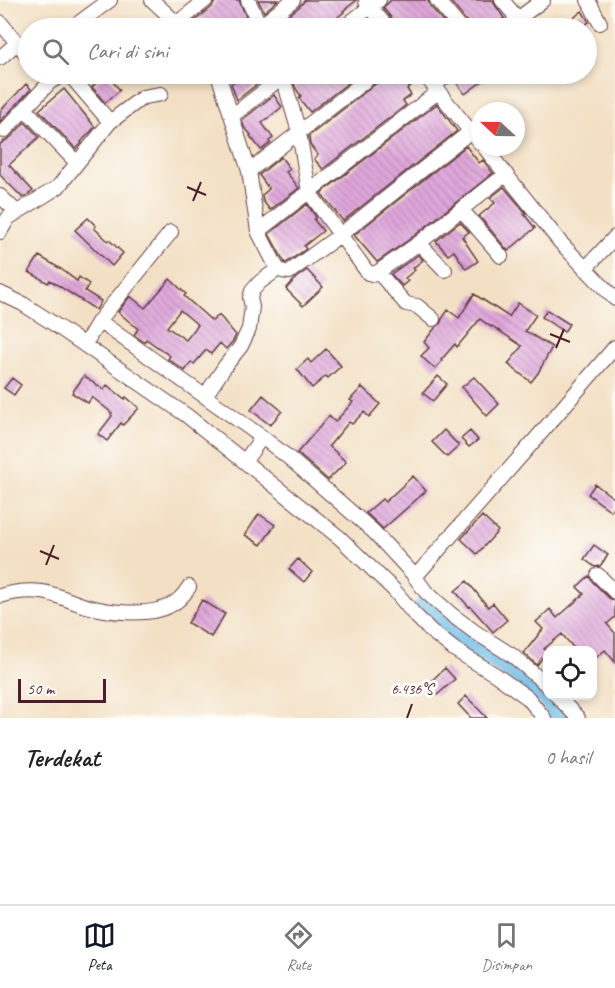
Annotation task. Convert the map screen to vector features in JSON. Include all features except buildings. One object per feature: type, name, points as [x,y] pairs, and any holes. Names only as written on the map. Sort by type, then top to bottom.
[{"type":"street","points":[[86,18],[110,0]]},
{"type":"street","points":[[152,0],[171,18]]},
{"type":"street","points":[[187,18],[206,0]]},
{"type":"street","points":[[248,0],[256,18]]},
{"type":"street","points":[[272,18],[293,0]]},
{"type":"street","points":[[437,0],[452,18]]},
{"type":"street","points":[[502,0],[517,18]]},
{"type":"street","points":[[519,18],[543,0]]},
{"type":"street","points":[[588,0],[600,23]]},
{"type":"street","points":[[354,18],[372,2],[382,18]]},
{"type":"street","points":[[0,22],[18,42],[0,58]]},
{"type":"street","points":[[4,131],[26,110],[42,84]]},
{"type":"street","points":[[78,84],[110,122]]},
{"type":"street","points":[[221,84],[249,171],[258,231],[278,269],[284,272],[289,272],[471,141]]},
{"type":"street","points":[[232,116],[272,84]]},
{"type":"street","points":[[287,84],[299,132],[309,192],[368,273],[378,272],[419,243],[506,174]]},
{"type":"street","points":[[249,171],[362,84]]},
{"type":"street","points":[[433,84],[471,131]]},
{"type":"street","points":[[258,231],[440,84]]},
{"type":"street","points":[[0,232],[8,218],[58,187],[110,122],[143,97],[160,94]]},
{"type":"street","points":[[26,110],[78,163]]},
{"type":"street","points":[[491,156],[560,243],[615,299]]},
{"type":"street","points":[[0,196],[16,212]]},
{"type":"street","points":[[461,209],[501,256]]},
{"type":"street","points":[[86,343],[99,323],[171,232]]},
{"type":"street","points":[[585,269],[615,237]]},
{"type":"street","points":[[419,243],[445,270]]},
{"type":"street","points":[[205,396],[241,346],[249,329],[252,291],[278,269]]},
{"type":"street","points":[[378,272],[406,304],[417,306],[433,319]]},
{"type":"street","points":[[0,293],[23,304],[86,343],[246,459],[366,557],[426,592],[475,632],[513,656],[539,689],[544,718]]},
{"type":"street","points":[[99,323],[205,396],[260,440],[289,458],[382,542],[406,580],[414,614],[431,631],[455,650],[496,675],[539,689]]},
{"type":"street","points":[[406,580],[534,441],[615,347]]},
{"type":"street","points":[[246,459],[260,440]]},
{"type":"street","points":[[366,557],[382,542]]},
{"type":"street","points":[[598,575],[615,591]]},
{"type":"street","points":[[0,596],[12,592],[43,592],[95,608],[122,612],[145,612],[171,606],[184,595],[189,587]]},
{"type":"street","points":[[561,700],[578,718]]},
{"type":"waterway","points":[[424,608],[460,638],[525,678],[547,698],[562,718]]}]
